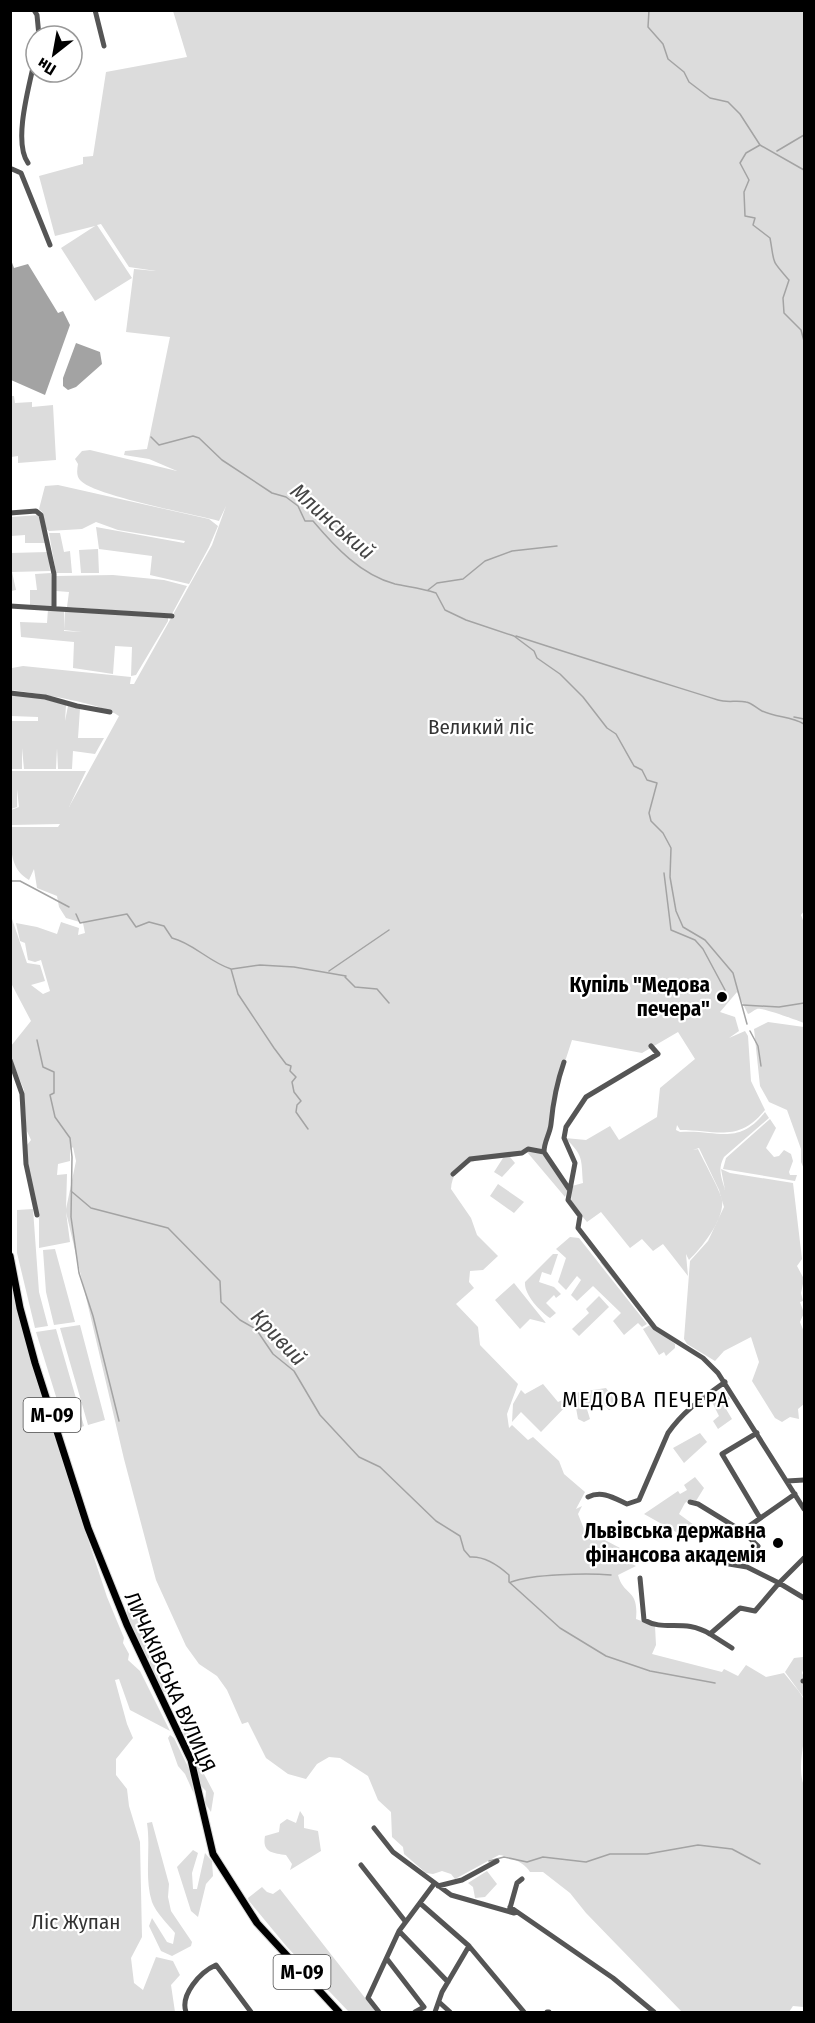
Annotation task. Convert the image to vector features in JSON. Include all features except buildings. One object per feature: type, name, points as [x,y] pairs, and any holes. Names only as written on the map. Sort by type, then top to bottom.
[{"type":"main road","name":"ЛИЧАКІВСЬКА ВУЛИЦЯ","points":[[10,1256],[20,1308],[35,1363],[87,1528],[104,1571],[191,1761],[216,1861],[264,1931],[339,2013]]},
{"type":"street","points":[[95,10],[104,45]]},
{"type":"street","points":[[28,163],[24,158],[22,139],[31,84]]},
{"type":"street","points":[[12,169],[21,173],[50,245]]},
{"type":"street","points":[[10,513],[36,511],[41,515],[54,574],[54,608]]},
{"type":"street","points":[[10,606],[172,616]]},
{"type":"street","points":[[10,693],[45,697],[110,712]]},
{"type":"street","points":[[651,1046],[658,1054],[586,1097],[566,1127],[564,1138],[575,1163],[568,1200],[580,1216],[577,1227],[656,1328],[708,1362],[725,1382],[804,1509]]},
{"type":"street","points":[[10,1060],[23,1101],[26,1162],[37,1215]]},
{"type":"street","points":[[544,1152],[564,1062]]},
{"type":"street","points":[[453,1174],[470,1159],[522,1153],[528,1149],[544,1152],[569,1189]]},
{"type":"street","points":[[588,1497],[596,1493],[606,1494],[627,1504],[639,1500],[668,1433],[675,1423],[693,1404],[725,1382]]},
{"type":"street","points":[[757,1433],[722,1454],[760,1518]]},
{"type":"street","points":[[787,1481],[804,1480]]},
{"type":"street","points":[[742,1531],[795,1494]]},
{"type":"street","points":[[690,1502],[698,1503],[742,1531],[758,1546]]},
{"type":"street","points":[[710,1634],[740,1608],[755,1611],[804,1558]]},
{"type":"street","points":[[729,1564],[747,1567],[804,1598]]},
{"type":"street","points":[[640,1578],[644,1620],[664,1627],[685,1624],[710,1634],[732,1648]]},
{"type":"street","points":[[374,1828],[393,1852],[434,1884],[455,1897],[510,1908],[613,1978],[654,2013]]},
{"type":"street","points":[[434,1884],[446,1886],[497,1861]]},
{"type":"street","points":[[361,1865],[405,1921]]},
{"type":"street","points":[[510,1908],[517,1883],[522,1879]]},
{"type":"street","points":[[379,2013],[369,1998],[399,1931],[434,1884]]},
{"type":"street","points":[[421,1904],[469,1946],[524,2013]]},
{"type":"street","points":[[399,1931],[448,1982]]},
{"type":"street","points":[[435,2013],[448,1982],[469,1946]]},
{"type":"street","points":[[387,1959],[424,2007],[415,2013]]},
{"type":"street","points":[[186,2013],[184,2005],[186,1995],[207,1971],[216,1965],[252,2013]]},
{"type":"street","points":[[439,2002],[450,2013]]},
{"type":"green space","name":"Великий ліс","points":[[173,11],[804,11],[804,911],[801,915],[804,923],[804,1023],[760,1009],[748,1014],[737,992],[720,1012],[735,1017],[739,1031],[729,1038],[745,1031],[748,1036],[751,1081],[765,1110],[746,1127],[736,1131],[680,1130],[677,1125],[676,1130],[680,1132],[736,1133],[755,1123],[765,1112],[769,1118],[724,1157],[721,1169],[730,1173],[793,1183],[802,1259],[797,1266],[804,1279],[801,1293],[803,1301],[800,1302],[804,1313],[800,1322],[804,1332],[804,1404],[798,1409],[799,1419],[790,1417],[782,1422],[775,1418],[752,1381],[759,1362],[751,1337],[724,1351],[715,1361],[687,1344],[684,1339],[690,1261],[708,1241],[715,1226],[689,1260],[686,1254],[688,1276],[663,1244],[653,1251],[642,1239],[630,1248],[601,1212],[587,1222],[571,1203],[572,1186],[583,1183],[582,1168],[579,1154],[565,1138],[586,1140],[610,1126],[619,1140],[657,1117],[660,1088],[695,1059],[678,1032],[642,1053],[572,1040],[560,1077],[544,1153],[568,1189],[565,1197],[527,1152],[510,1157],[515,1163],[502,1177],[494,1172],[503,1158],[469,1163],[457,1172],[451,1189],[471,1218],[477,1235],[498,1256],[483,1270],[470,1271],[469,1282],[474,1288],[456,1304],[478,1327],[480,1345],[518,1384],[507,1414],[509,1428],[512,1425],[528,1440],[533,1437],[559,1461],[564,1474],[585,1492],[576,1509],[582,1506],[578,1514],[584,1529],[620,1548],[626,1561],[636,1566],[618,1575],[624,1587],[633,1597],[636,1619],[655,1626],[656,1645],[652,1654],[722,1672],[724,1669],[738,1676],[746,1665],[766,1677],[784,1673],[804,1700],[806,1719],[801,1776],[804,1786],[804,2007],[793,2006],[789,2012],[682,2012],[586,1913],[570,1893],[543,1872],[530,1872],[516,1860],[499,1855],[455,1879],[451,1874],[442,1871],[433,1874],[426,1873],[404,1854],[403,1847],[392,1837],[391,1812],[378,1800],[368,1776],[340,1758],[329,1757],[317,1764],[306,1779],[288,1774],[266,1758],[248,1722],[242,1724],[227,1690],[217,1676],[199,1664],[186,1646],[156,1580],[124,1459],[66,1212],[70,1242],[39,1248],[39,1220],[29,1175],[27,1145],[31,1140],[26,1129],[24,1090],[11,1058],[11,1046],[31,1021],[11,983],[11,916],[27,963],[40,965],[45,981],[31,985],[43,994],[50,991],[41,960],[35,962],[28,960],[25,943],[20,941],[16,923],[57,934],[61,922],[79,928],[78,935],[85,933],[83,923],[66,918],[59,907],[57,896],[37,888],[34,869],[29,880],[22,875],[15,864],[11,850],[11,827],[58,827],[60,824],[11,825],[11,810],[19,807],[17,789],[17,807],[11,809],[11,771],[86,771],[69,807],[119,716],[84,703],[11,690],[10,665],[12,668],[23,666],[131,677],[130,684],[134,684],[212,545],[226,506],[219,521],[105,493],[90,487],[78,478],[78,464],[75,459],[82,451],[90,450],[177,471],[149,459],[124,455],[125,451],[147,449],[170,337],[126,332],[134,269],[156,271],[129,267],[101,224],[97,225],[132,278],[95,301],[61,248],[95,226],[55,236],[39,176],[83,164],[83,157],[93,156],[106,72],[187,57]],"holes":[[[73,1147],[76,1161],[66,1209],[67,1174],[57,1175],[58,1164],[70,1161],[70,1150]],[[699,1148],[720,1195],[698,1149],[693,1150]]]},
{"type":"green space","points":[[11,396],[14,396],[15,403],[32,402],[32,407],[53,405],[56,460],[18,463],[18,456],[11,457]]},
{"type":"green space","points":[[58,485],[209,519],[218,526],[189,584],[150,575],[152,556],[99,549],[96,527],[184,543],[185,541],[118,530],[96,522],[82,529],[49,531],[45,528],[43,513],[39,509],[45,486]]},
{"type":"green space","points":[[40,515],[46,543],[25,543],[25,535],[11,536],[11,517]]},
{"type":"green space","points":[[49,533],[60,533],[64,552],[70,551],[72,573],[56,573]]},
{"type":"green space","points":[[98,549],[99,573],[81,573],[79,550]]},
{"type":"green space","points":[[48,552],[50,571],[12,572],[16,590],[11,591],[10,553]]},
{"type":"green space","points":[[51,573],[52,606],[30,606],[30,590],[37,590],[35,574]]},
{"type":"green space","points":[[113,575],[164,580],[187,586],[172,614],[67,607],[69,592],[56,591],[56,576]]},
{"type":"green space","points":[[48,609],[64,610],[64,630],[65,610],[168,618],[168,621],[136,675],[131,676],[132,647],[115,646],[113,674],[73,668],[74,642],[21,637],[20,622],[47,623]]},
{"type":"green space","points":[[10,695],[33,696],[66,705],[65,721],[68,706],[80,709],[78,738],[104,738],[95,754],[73,751],[72,769],[58,769],[57,748],[56,769],[24,769],[22,748],[22,769],[11,769],[11,721],[38,721],[38,717],[11,716]]},
{"type":"green space","points":[[768,1022],[804,1027],[804,1169],[801,1162],[801,1149],[787,1110],[769,1102],[760,1086],[754,1029]]},
{"type":"green space","points":[[770,1119],[776,1128],[766,1148],[774,1157],[779,1156],[784,1150],[791,1154],[793,1161],[789,1172],[790,1175],[797,1175],[795,1181],[723,1169],[726,1158]]},
{"type":"green space","points":[[498,1184],[524,1202],[514,1213],[490,1196]]},
{"type":"green space","points":[[33,1209],[39,1292],[48,1326],[35,1328],[17,1253],[17,1210]]},
{"type":"green space","points":[[570,1237],[579,1238],[647,1324],[642,1327],[638,1323],[624,1335],[613,1321],[621,1313],[593,1286],[577,1301],[571,1295],[581,1280],[577,1276],[566,1290],[558,1282],[566,1258],[556,1249]]},
{"type":"green space","points":[[55,1249],[75,1322],[54,1325],[46,1292],[43,1250]]},
{"type":"green space","points":[[553,1254],[558,1254],[551,1275],[542,1272],[539,1282],[554,1287],[561,1294],[556,1298],[554,1295],[546,1303],[556,1313],[550,1318],[537,1307],[530,1297],[525,1282]]},
{"type":"green space","points":[[602,1260],[654,1328],[675,1344],[675,1348],[666,1356],[664,1352],[659,1355],[643,1329],[650,1325],[600,1262]]},
{"type":"green space","name":"Ліс Жупан","points":[[10,1280],[47,1415],[107,1597],[124,1638],[123,1643],[129,1654],[128,1660],[140,1671],[170,1731],[130,1710],[119,1679],[115,1680],[133,1738],[116,1759],[116,1775],[127,1789],[129,1806],[140,1842],[142,1937],[131,1958],[134,1983],[143,1990],[156,1957],[173,1961],[180,1975],[171,1985],[175,2012],[11,2012]]},
{"type":"green space","points":[[514,1283],[546,1323],[530,1319],[520,1329],[495,1300]]},
{"type":"green space","points":[[599,1296],[609,1307],[579,1336],[572,1329],[589,1313],[586,1309]]},
{"type":"green space","points":[[80,1325],[105,1420],[88,1425],[60,1328]]},
{"type":"green space","points":[[56,1329],[84,1426],[67,1432],[36,1332]]},
{"type":"green space","points":[[543,1384],[558,1402],[579,1392],[606,1388],[614,1399],[634,1397],[609,1410],[600,1401],[586,1406],[590,1419],[584,1422],[578,1419],[576,1408],[569,1403],[541,1432],[521,1412],[512,1422],[513,1404],[521,1390],[525,1394]]},
{"type":"green space","points":[[723,1391],[730,1399],[723,1404],[732,1419],[718,1429],[713,1421],[719,1416],[709,1396]]},
{"type":"green space","points":[[700,1433],[707,1442],[684,1463],[673,1448]]},
{"type":"green space","points":[[695,1477],[704,1488],[696,1501],[690,1499],[685,1503],[679,1514],[694,1525],[685,1537],[644,1514],[678,1491],[680,1494],[687,1490],[684,1485]]},
{"type":"green space","points":[[128,1602],[132,1603],[148,1642],[151,1656],[177,1703],[175,1705],[167,1693],[159,1689],[150,1659],[145,1657],[132,1630],[127,1609]]},
{"type":"green space","points":[[803,1657],[804,1698],[785,1672],[794,1658]]},
{"type":"green space","points":[[179,1719],[188,1724],[204,1765],[204,1774],[214,1793],[211,1812],[205,1803],[206,1791],[201,1786]]},
{"type":"green space","points":[[170,1735],[174,1738],[189,1769],[194,1794],[185,1774],[178,1766],[168,1738]]},
{"type":"green space","points":[[300,1811],[304,1817],[304,1828],[318,1831],[321,1851],[290,1870],[292,1864],[286,1855],[269,1851],[264,1841],[265,1836],[279,1832],[280,1824],[287,1819],[296,1823]]},
{"type":"green space","points":[[152,1822],[169,1884],[168,1897],[171,1911],[192,1942],[191,1946],[172,1956],[161,1951],[149,1926],[152,1918],[167,1942],[173,1944],[175,1933],[156,1910],[150,1892],[147,1823]]},
{"type":"green space","points":[[193,1850],[198,1853],[192,1873],[193,1889],[197,1889],[205,1853],[212,1861],[213,1876],[206,1884],[198,1917],[191,1911],[177,1867]]},
{"type":"green space","points":[[487,1871],[497,1884],[485,1897],[475,1898],[473,1887],[468,1883]]},
{"type":"green space","points":[[262,1887],[273,1894],[280,1889],[376,2012],[349,2012],[287,1947],[249,1901],[248,1898]]},
{"type":"shaded area","points":[[10,257],[14,268],[28,264],[58,313],[63,311],[70,325],[45,395],[11,380]]},
{"type":"shaded area","points":[[76,343],[100,352],[102,364],[76,387],[68,390],[63,386],[63,378]]},
{"type":"waterway","points":[[649,10],[648,27],[663,44],[668,59],[684,72],[689,82],[710,98],[728,102],[740,114],[760,145],[804,170]]},
{"type":"waterway","points":[[777,151],[804,135]]},
{"type":"waterway","points":[[760,145],[746,153],[740,163],[749,180],[744,192],[745,216],[755,218],[753,225],[770,238],[774,261],[789,280],[783,298],[784,313],[801,330],[804,341]]},
{"type":"waterway","name":"Млинський","points":[[151,437],[159,445],[193,436],[199,438],[222,460],[272,493],[286,497],[298,506],[305,521],[313,521],[330,541],[360,567],[383,580],[436,593],[445,610],[466,620],[514,636],[534,651],[537,658],[560,674],[583,697],[607,728],[616,734],[634,766],[642,770],[647,780],[657,783],[649,813],[651,821],[663,833],[671,848],[670,877],[676,911],[683,927],[705,940],[733,973],[747,1024]]},
{"type":"waterway","points":[[428,590],[437,583],[463,579],[485,561],[512,551],[557,546]]},
{"type":"waterway","points":[[516,636],[718,700],[748,703],[762,711],[804,724]]},
{"type":"waterway","points":[[794,717],[804,719]]},
{"type":"waterway","name":"Млинський","points":[[664,873],[671,930],[695,940],[703,949],[725,990],[720,1000]]},
{"type":"waterway","points":[[10,881],[20,881],[69,907]]},
{"type":"waterway","points":[[76,914],[80,923],[127,914],[136,927],[149,922],[164,926],[172,938],[180,940],[215,962],[231,969],[238,994],[274,1048],[286,1064],[291,1066],[290,1071],[296,1077],[292,1082],[294,1092],[301,1101],[297,1105],[296,1112],[308,1129]]},
{"type":"waterway","points":[[329,971],[389,930]]},
{"type":"waterway","points":[[232,969],[260,965],[294,967],[346,976]]},
{"type":"waterway","points":[[345,977],[355,987],[377,989],[389,1003]]},
{"type":"waterway","name":"Млинський","points":[[721,995],[724,996],[722,997]]},
{"type":"waterway","points":[[743,1005],[779,1007],[804,1003]]},
{"type":"waterway","name":"Млинський","points":[[750,1031],[758,1046],[761,1066]]},
{"type":"waterway","points":[[37,1040],[43,1067],[54,1072],[54,1093],[50,1095],[55,1117],[70,1138],[71,1217],[79,1273],[93,1316],[119,1421]]},
{"type":"waterway","name":"Кривий","points":[[71,1191],[91,1208],[168,1228],[220,1281],[221,1302],[240,1320],[256,1329],[273,1354],[294,1371],[320,1415],[359,1457],[380,1467],[436,1521],[460,1536],[464,1550],[470,1557],[486,1560],[505,1571],[509,1575],[509,1582],[560,1628],[606,1656],[650,1671],[715,1683]]},
{"type":"waterway","points":[[511,1582],[546,1576],[611,1575]]},
{"type":"waterway","points":[[489,1861],[504,1857],[527,1862],[543,1857],[586,1862],[610,1854],[647,1854],[698,1845],[732,1849],[760,1864]]},
{"type":"place","name":"Купіль \"Медова печера\"","points":[[722,997]]},
{"type":"place","name":"Львівська державна фінансова академія","points":[[778,1543]]},
{"type":"district","name":"МЕДОВА ПЕЧЕРА","points":[[646,1399]]}]
